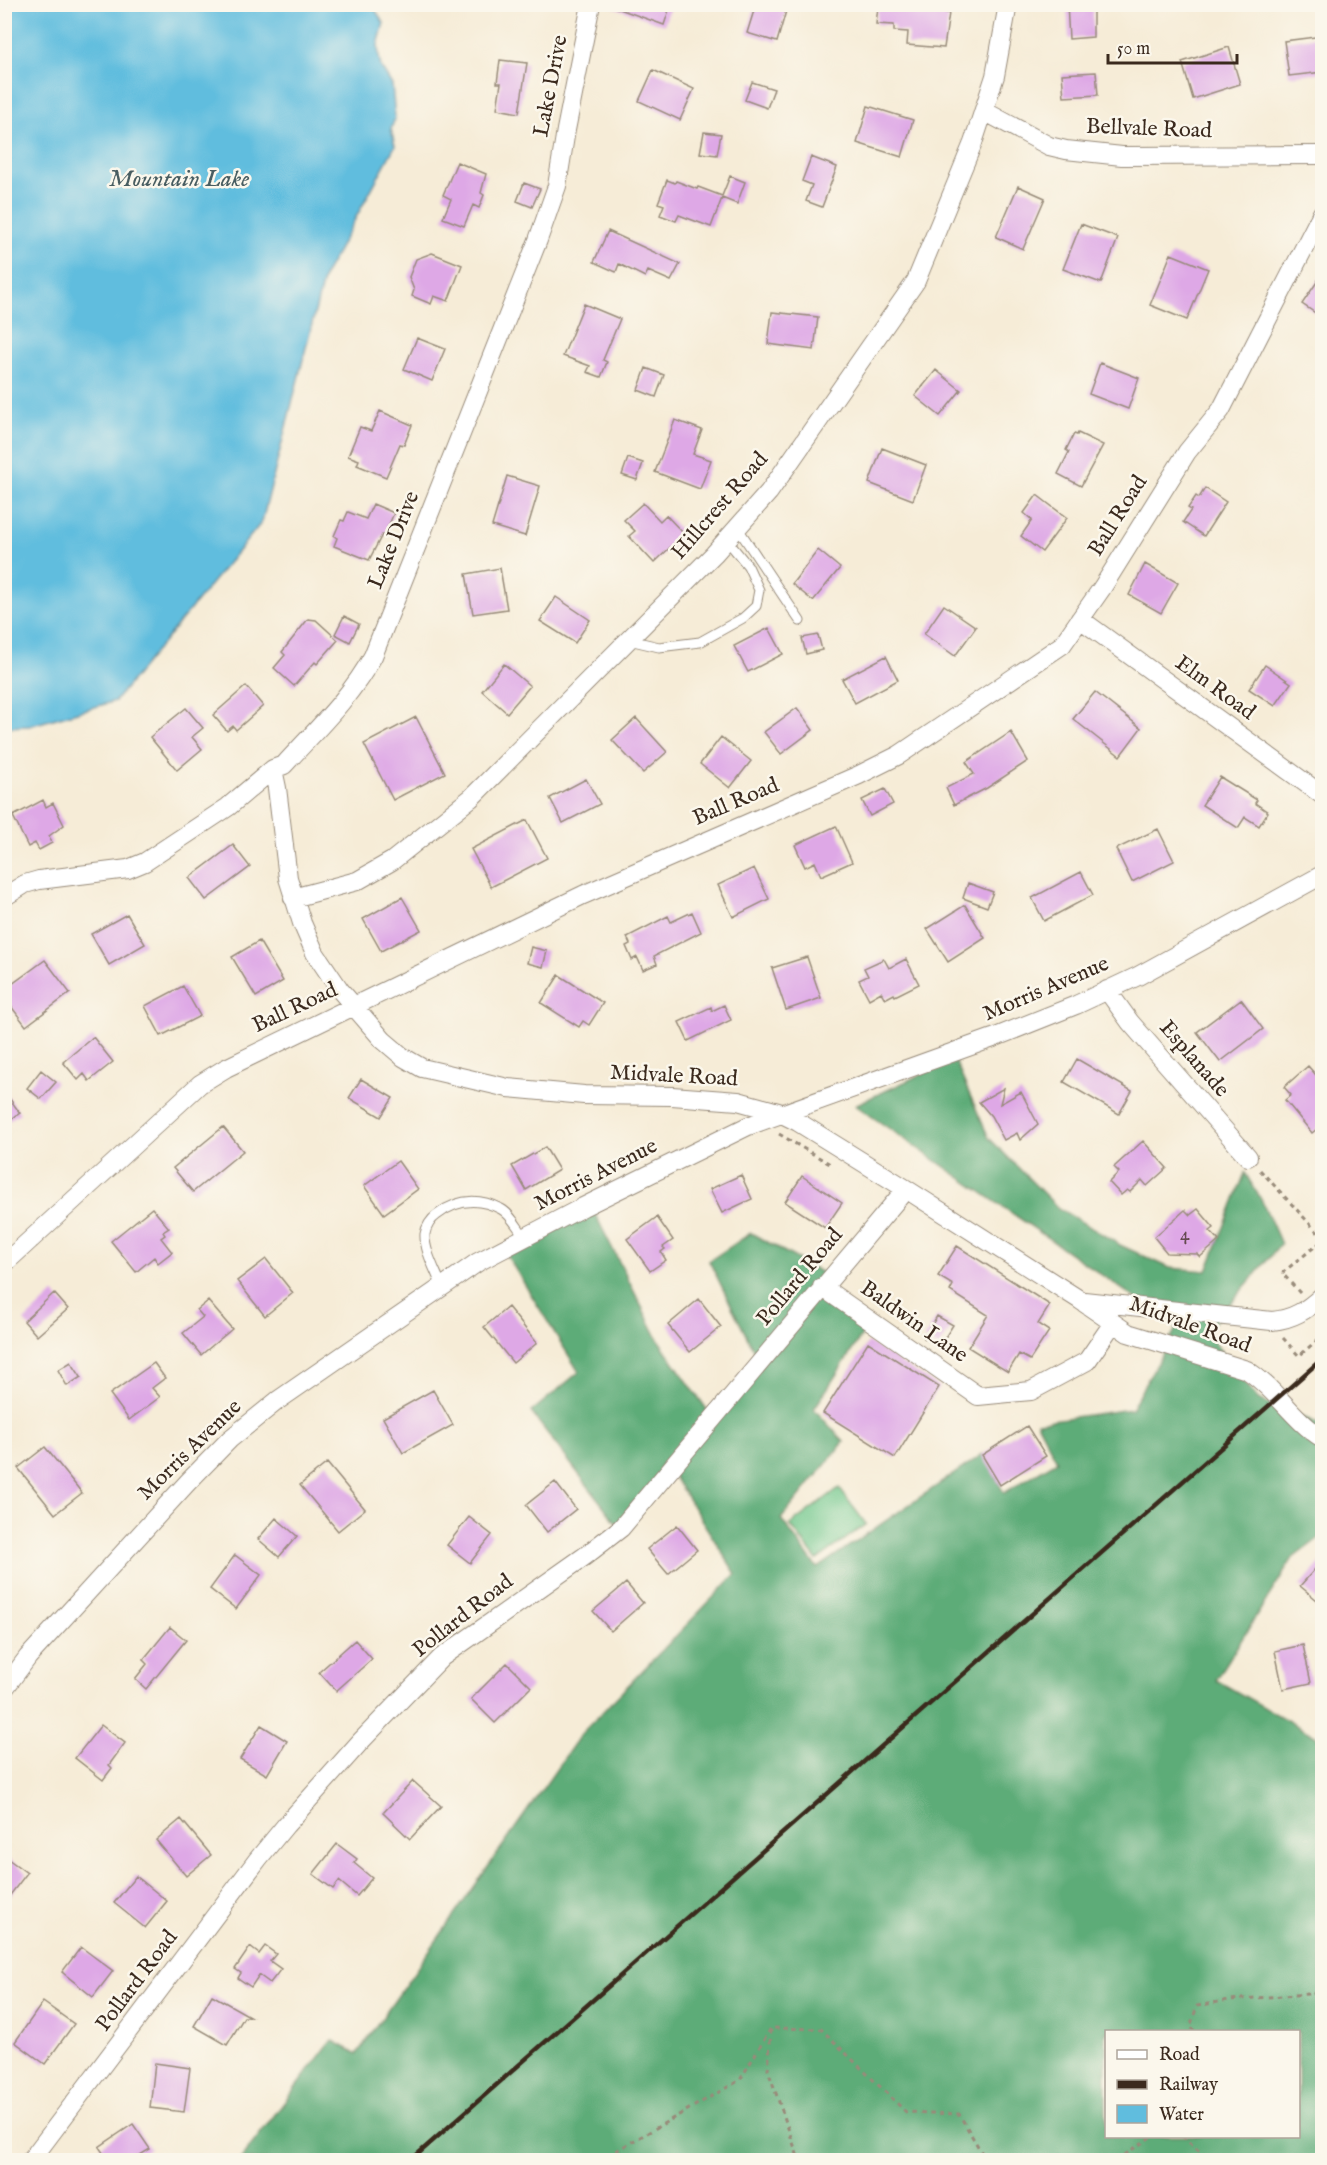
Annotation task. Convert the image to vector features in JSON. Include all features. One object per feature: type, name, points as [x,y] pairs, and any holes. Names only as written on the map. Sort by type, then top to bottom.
[{"type":"street","name":"Lake Drive","points":[[4,897],[26,884],[39,880],[128,869],[145,862],[228,807],[273,769],[284,765],[363,674],[373,656],[538,240],[557,186],[591,4]]},
{"type":"street","name":"Hillcrest Road","points":[[292,898],[357,880],[392,861],[471,798],[732,533],[769,492],[916,281],[984,111],[995,76],[1008,4]]},
{"type":"street","name":"Bellvale Road","points":[[984,111],[1049,146],[1066,150],[1122,156],[1323,155]]},
{"type":"street","name":"Ball Road","points":[[4,1264],[200,1084],[226,1068],[583,896],[859,775],[899,755],[1062,645],[1102,588],[1187,452],[1221,410],[1323,213]]},
{"type":"street","name":"Elm Road","points":[[1080,619],[1323,795]]},
{"type":"street","name":"Midvale Road","points":[[273,769],[278,788],[292,898],[315,953],[354,1007],[383,1040],[403,1057],[422,1068],[508,1088],[584,1095],[672,1096],[738,1101],[782,1114],[906,1189],[1128,1333],[1247,1370],[1259,1378],[1297,1419],[1323,1438]]},
{"type":"street","name":"Morris Avenue","points":[[4,1689],[28,1657],[230,1439],[277,1401],[478,1262],[738,1131],[993,1038],[1138,976],[1323,875]]},
{"type":"street","name":"Esplanade","points":[[1107,990],[1130,1022],[1248,1157]]},
{"type":"street","name":"Pollard Road","points":[[31,2160],[258,1859],[361,1741],[442,1658],[621,1528],[906,1189]]},
{"type":"street","name":"Baldwin Lane","points":[[822,1287],[978,1396],[1031,1391],[1087,1361],[1113,1323]]},
{"type":"street","points":[[1080,1300],[1255,1320],[1286,1320],[1296,1316],[1323,1296]]},
{"type":"lane","points":[[732,533],[800,621]]},
{"type":"lane","points":[[627,639],[659,647],[700,642],[743,618],[756,606],[759,590],[732,533]]},
{"type":"lane","points":[[442,1287],[427,1247],[425,1233],[431,1219],[449,1205],[466,1201],[487,1203],[504,1211],[525,1237]]},
{"type":"path","points":[[1248,1157],[1323,1239],[1282,1273],[1301,1294]]},
{"type":"path","points":[[1287,1341],[1299,1356],[1323,1336]]},
{"type":"path","points":[[1194,2030],[1191,2024],[1197,2006],[1229,2000],[1323,1993]]},
{"type":"path","points":[[600,2160],[740,2080],[771,2028]]},
{"type":"path","points":[[771,2028],[768,2070],[799,2160]]},
{"type":"path","points":[[771,2028],[821,2029],[906,2112],[959,2114],[986,2160]]},
{"type":"path","points":[[1117,2160],[1149,2138]]},
{"type":"path","points":[[1184,2138],[1209,2160]]},
{"type":"green space","points":[[954,1059],[989,1138],[1058,1208],[1120,1245],[1170,1268],[1207,1271],[1245,1173],[1262,1201],[1281,1244],[1206,1332],[1258,1399],[1322,1425],[1322,1536],[1293,1558],[1216,1680],[1322,1740],[1322,2059],[1317,2066],[1322,2073],[1322,2160],[240,2160],[332,2040],[357,2054],[581,1734],[736,1574],[671,1472],[621,1529],[531,1412],[579,1372],[504,1251],[590,1204],[659,1341],[715,1421],[761,1365],[709,1261],[751,1233],[835,1280],[822,1295],[866,1329],[814,1409],[844,1442],[781,1519],[817,1568],[983,1454],[1004,1493],[1057,1461],[1037,1422],[1131,1409],[1177,1327],[855,1105]]},
{"type":"green space","points":[[839,1488],[866,1524],[817,1560],[790,1525]]},
{"type":"water","name":"Mountain Lake","points":[[5,4],[372,5],[384,23],[378,45],[379,57],[381,67],[392,85],[395,118],[391,129],[395,146],[324,276],[262,522],[115,701],[29,726],[5,727]]},
{"type":"building","points":[[611,4],[671,4],[664,25],[611,6]]},
{"type":"building","points":[[756,4],[788,4],[777,42],[747,33]]},
{"type":"building","points":[[900,4],[929,5],[929,10],[949,13],[944,48],[907,45],[908,32],[894,31],[894,25],[876,24],[878,7],[900,9]]},
{"type":"building","points":[[1067,4],[1093,4],[1093,37],[1069,39]]},
{"type":"building","points":[[1323,36],[1323,72],[1289,76],[1284,41]]},
{"type":"building","points":[[1229,47],[1240,84],[1193,99],[1182,62]]},
{"type":"building","points":[[500,60],[527,63],[519,113],[497,109],[501,83],[497,83]]},
{"type":"building","points":[[653,70],[694,89],[680,120],[639,101]]},
{"type":"building","points":[[1096,72],[1098,95],[1064,97],[1062,74]]},
{"type":"building","points":[[752,82],[774,89],[767,108],[745,100]]},
{"type":"building","points":[[868,106],[913,120],[902,157],[857,143]]},
{"type":"building","points":[[704,132],[721,134],[717,155],[700,153]]},
{"type":"building","points":[[811,157],[837,167],[822,207],[806,201],[812,185],[802,181]]},
{"type":"building","points":[[457,162],[486,174],[481,193],[484,195],[479,208],[473,205],[464,226],[443,218],[451,199],[443,195]]},
{"type":"building","points":[[730,176],[745,182],[737,204],[722,198],[711,227],[679,215],[676,221],[660,215],[664,205],[658,203],[667,180],[697,189],[698,187],[722,196]]},
{"type":"building","points":[[524,183],[540,189],[532,207],[517,201]]},
{"type":"building","points":[[1018,186],[1045,198],[1023,249],[996,237]]},
{"type":"building","points":[[1081,224],[1118,238],[1101,283],[1063,269]]},
{"type":"building","points":[[608,231],[680,264],[671,281],[648,271],[645,277],[619,264],[616,272],[594,262]]},
{"type":"building","points":[[432,253],[462,265],[448,301],[434,296],[431,304],[412,296],[414,290],[409,277],[416,259]]},
{"type":"building","points":[[1171,254],[1208,269],[1187,320],[1150,305]]},
{"type":"building","points":[[1323,273],[1323,318],[1302,304]]},
{"type":"building","points":[[584,304],[620,319],[603,360],[607,362],[601,377],[587,372],[590,366],[563,356]]},
{"type":"building","points":[[772,312],[818,317],[814,350],[768,344]]},
{"type":"building","points":[[417,338],[445,349],[432,381],[404,369]]},
{"type":"building","points":[[1100,363],[1139,378],[1128,409],[1089,394]]},
{"type":"building","points":[[646,368],[664,375],[656,397],[638,390]]},
{"type":"building","points":[[936,370],[961,390],[940,416],[915,396]]},
{"type":"building","points":[[380,411],[412,425],[404,445],[400,444],[386,477],[357,465],[359,460],[348,456],[360,427],[371,431]]},
{"type":"building","points":[[675,420],[702,430],[693,454],[711,460],[700,489],[655,472]]},
{"type":"building","points":[[1078,433],[1103,445],[1081,486],[1058,474],[1069,452],[1066,450],[1074,434]]},
{"type":"building","points":[[882,448],[926,465],[913,500],[869,483]]},
{"type":"building","points":[[628,458],[643,463],[637,480],[622,475]]},
{"type":"building","points":[[507,476],[540,486],[525,536],[492,526]]},
{"type":"building","points":[[1205,488],[1226,502],[1204,536],[1183,522],[1191,510],[1188,508],[1196,496],[1199,498]]},
{"type":"building","points":[[1037,495],[1067,518],[1042,552],[1021,536],[1032,520],[1024,513]]},
{"type":"building","points":[[643,503],[660,521],[666,515],[684,534],[654,563],[629,536],[635,531],[624,520]]},
{"type":"building","points":[[373,504],[394,513],[384,536],[382,535],[369,560],[334,546],[337,538],[334,536],[341,520],[344,521],[348,512],[366,519]]},
{"type":"building","points":[[818,550],[840,568],[813,601],[792,584]]},
{"type":"building","points":[[1145,564],[1178,583],[1161,613],[1129,595]]},
{"type":"building","points":[[500,568],[507,609],[473,614],[466,574]]},
{"type":"building","points":[[556,597],[590,620],[575,643],[540,621]]},
{"type":"building","points":[[944,605],[976,627],[955,656],[924,634]]},
{"type":"building","points":[[344,616],[359,624],[350,642],[335,634]]},
{"type":"building","points":[[308,619],[316,620],[338,640],[294,686],[274,668],[285,655],[282,652]]},
{"type":"building","points":[[769,628],[783,654],[748,672],[734,646]]},
{"type":"building","points":[[818,635],[822,650],[806,654],[802,638]]},
{"type":"building","points":[[886,656],[898,680],[855,703],[842,679]]},
{"type":"building","points":[[504,664],[530,686],[507,713],[482,691]]},
{"type":"building","points":[[1265,665],[1291,683],[1275,706],[1249,689]]},
{"type":"building","points":[[246,686],[263,706],[236,730],[233,726],[227,731],[213,715]]},
{"type":"building","points":[[1095,692],[1141,728],[1120,756],[1073,719]]},
{"type":"building","points":[[186,708],[203,728],[192,737],[202,749],[177,770],[150,737]]},
{"type":"building","points":[[797,708],[813,730],[781,754],[764,732]]},
{"type":"building","points":[[416,717],[445,773],[393,800],[364,744]]},
{"type":"building","points":[[636,718],[667,752],[643,773],[612,740]]},
{"type":"building","points":[[1011,732],[1028,761],[987,788],[954,805],[946,788],[974,774],[966,762]]},
{"type":"building","points":[[721,737],[751,761],[730,788],[700,764]]},
{"type":"building","points":[[1220,777],[1257,800],[1255,803],[1268,812],[1259,826],[1245,817],[1238,828],[1202,805]]},
{"type":"building","points":[[586,779],[600,804],[563,823],[550,798]]},
{"type":"building","points":[[885,789],[893,804],[870,816],[862,800]]},
{"type":"building","points":[[43,800],[46,807],[53,803],[64,825],[49,836],[52,843],[39,850],[35,843],[28,847],[13,816]]},
{"type":"building","points":[[527,820],[547,858],[491,887],[471,849]]},
{"type":"building","points":[[836,826],[852,862],[821,876],[815,862],[805,867],[795,845]]},
{"type":"building","points":[[1158,829],[1174,861],[1132,882],[1116,849]]},
{"type":"building","points":[[233,845],[250,867],[206,900],[189,878]]},
{"type":"building","points":[[754,868],[769,899],[733,917],[718,885]]},
{"type":"building","points":[[1081,872],[1093,895],[1044,921],[1032,898]]},
{"type":"building","points":[[968,883],[993,892],[987,907],[963,898]]},
{"type":"building","points":[[402,897],[421,930],[381,951],[363,919]]},
{"type":"building","points":[[965,905],[985,938],[948,962],[927,929]]},
{"type":"building","points":[[692,912],[701,932],[654,956],[657,964],[643,970],[637,957],[632,960],[626,946],[630,944],[627,937],[668,916],[671,922]]},
{"type":"building","points":[[127,914],[145,944],[109,965],[91,934]]},
{"type":"building","points":[[259,941],[283,981],[256,997],[232,957]]},
{"type":"building","points":[[531,947],[547,951],[543,967],[527,963]]},
{"type":"building","points":[[807,957],[821,998],[786,1010],[772,968]]},
{"type":"building","points":[[884,959],[889,968],[906,959],[919,984],[885,999],[881,992],[869,999],[859,980],[868,976],[864,968]]},
{"type":"building","points":[[45,960],[70,993],[26,1026],[4,997],[4,990]]},
{"type":"building","points":[[559,975],[603,1003],[589,1025],[583,1021],[579,1027],[541,1003]]},
{"type":"building","points":[[183,986],[200,1016],[161,1036],[145,1006]]},
{"type":"building","points":[[1241,999],[1263,1029],[1220,1062],[1197,1032]]},
{"type":"building","points":[[724,1005],[731,1020],[688,1041],[679,1022],[711,1007],[712,1011]]},
{"type":"building","points":[[93,1037],[113,1062],[89,1081],[84,1074],[78,1080],[63,1062]]},
{"type":"building","points":[[1077,1059],[1132,1091],[1119,1114],[1064,1082]]},
{"type":"building","points":[[1308,1066],[1323,1083],[1323,1124],[1312,1133],[1285,1100],[1291,1095],[1284,1087]]},
{"type":"building","points":[[41,1070],[56,1082],[41,1099],[27,1088]]},
{"type":"building","points":[[361,1079],[393,1098],[381,1117],[349,1098]]},
{"type":"building","points":[[1004,1088],[1000,1104],[1021,1092],[1038,1124],[1020,1140],[1017,1133],[1004,1140],[991,1116],[979,1102]]},
{"type":"building","points":[[4,1091],[20,1113],[4,1124]]},
{"type":"building","points":[[223,1127],[243,1151],[193,1192],[173,1168]]},
{"type":"building","points":[[1143,1141],[1167,1168],[1147,1186],[1142,1180],[1130,1192],[1127,1190],[1121,1195],[1109,1182],[1119,1172],[1114,1167]]},
{"type":"building","points":[[545,1147],[559,1170],[526,1190],[512,1166]]},
{"type":"building","points":[[398,1161],[418,1189],[384,1214],[364,1186]]},
{"type":"building","points":[[741,1175],[752,1199],[722,1213],[710,1189]]},
{"type":"building","points":[[802,1176],[842,1203],[825,1228],[785,1202]]},
{"type":"building","points":[[152,1208],[169,1228],[163,1232],[165,1235],[161,1238],[172,1252],[158,1263],[154,1257],[136,1272],[111,1241]]},
{"type":"building","points":[[1198,1209],[1214,1228],[1210,1231],[1219,1241],[1200,1257],[1197,1254],[1167,1253],[1154,1237],[1185,1210],[1190,1215]]},
{"type":"building","points":[[657,1217],[673,1240],[663,1247],[665,1249],[661,1252],[666,1260],[650,1271],[627,1239]]},
{"type":"building","points":[[957,1246],[1050,1305],[1038,1324],[1049,1331],[1030,1360],[1019,1354],[1008,1372],[968,1347],[988,1315],[950,1291],[953,1285],[938,1276]]},
{"type":"building","points":[[266,1259],[293,1293],[265,1316],[237,1281]]},
{"type":"building","points":[[54,1293],[68,1309],[37,1336],[24,1321]]},
{"type":"building","points":[[699,1299],[721,1327],[690,1352],[668,1325]]},
{"type":"building","points":[[208,1301],[232,1329],[201,1355],[183,1333],[203,1317],[197,1310]]},
{"type":"building","points":[[508,1307],[537,1343],[513,1363],[484,1327]]},
{"type":"building","points":[[937,1316],[953,1325],[939,1347],[924,1338]]},
{"type":"building","points":[[868,1342],[939,1387],[895,1458],[823,1413]]},
{"type":"building","points":[[71,1362],[81,1377],[67,1386],[58,1370]]},
{"type":"building","points":[[154,1363],[165,1378],[152,1388],[160,1397],[129,1420],[110,1394]]},
{"type":"building","points":[[433,1390],[453,1425],[403,1453],[383,1418]]},
{"type":"building","points":[[1027,1426],[1046,1456],[1000,1485],[982,1455]]},
{"type":"building","points":[[45,1447],[82,1493],[55,1514],[18,1468]]},
{"type":"building","points":[[327,1463],[365,1509],[338,1531],[300,1485]]},
{"type":"building","points":[[555,1482],[576,1509],[547,1532],[526,1505]]},
{"type":"building","points":[[469,1517],[492,1535],[470,1563],[447,1545]]},
{"type":"building","points":[[276,1518],[297,1536],[279,1557],[258,1539]]},
{"type":"building","points":[[677,1525],[697,1550],[668,1574],[647,1549]]},
{"type":"building","points":[[235,1555],[261,1575],[236,1609],[210,1589]]},
{"type":"building","points":[[1323,1560],[1323,1605],[1300,1586]]},
{"type":"building","points":[[626,1583],[643,1603],[611,1631],[593,1611]]},
{"type":"building","points":[[170,1627],[186,1640],[146,1689],[135,1679],[147,1664],[143,1660]]},
{"type":"building","points":[[355,1640],[372,1659],[336,1691],[319,1672]]},
{"type":"building","points":[[1303,1645],[1311,1683],[1283,1689],[1275,1651]]},
{"type":"building","points":[[507,1663],[531,1687],[495,1723],[471,1699]]},
{"type":"building","points":[[101,1725],[125,1743],[109,1765],[112,1768],[103,1780],[75,1758]]},
{"type":"building","points":[[261,1725],[287,1741],[267,1775],[240,1759]]},
{"type":"building","points":[[413,1781],[441,1806],[410,1839],[383,1813]]},
{"type":"building","points":[[181,1819],[211,1855],[186,1876],[156,1840]]},
{"type":"building","points":[[337,1844],[357,1859],[354,1863],[372,1878],[357,1896],[339,1881],[333,1889],[313,1874]]},
{"type":"building","points":[[4,1856],[27,1873],[4,1903]]},
{"type":"building","points":[[136,1876],[167,1901],[145,1928],[114,1903]]},
{"type":"building","points":[[265,1946],[276,1954],[270,1961],[281,1969],[270,1983],[259,1975],[251,1987],[238,1978],[241,1973],[235,1969],[250,1947],[259,1954]]},
{"type":"building","points":[[81,1947],[113,1971],[93,1997],[62,1972]]},
{"type":"building","points":[[212,1995],[251,2017],[244,2017],[227,2045],[194,2026]]},
{"type":"building","points":[[43,2002],[74,2024],[45,2064],[15,2042]]},
{"type":"building","points":[[155,2063],[190,2068],[184,2112],[150,2108]]},
{"type":"building","points":[[133,2124],[150,2149],[132,2160],[108,2160],[99,2147]]},
{"type":"railway","points":[[411,2160],[1322,1359]]}]
